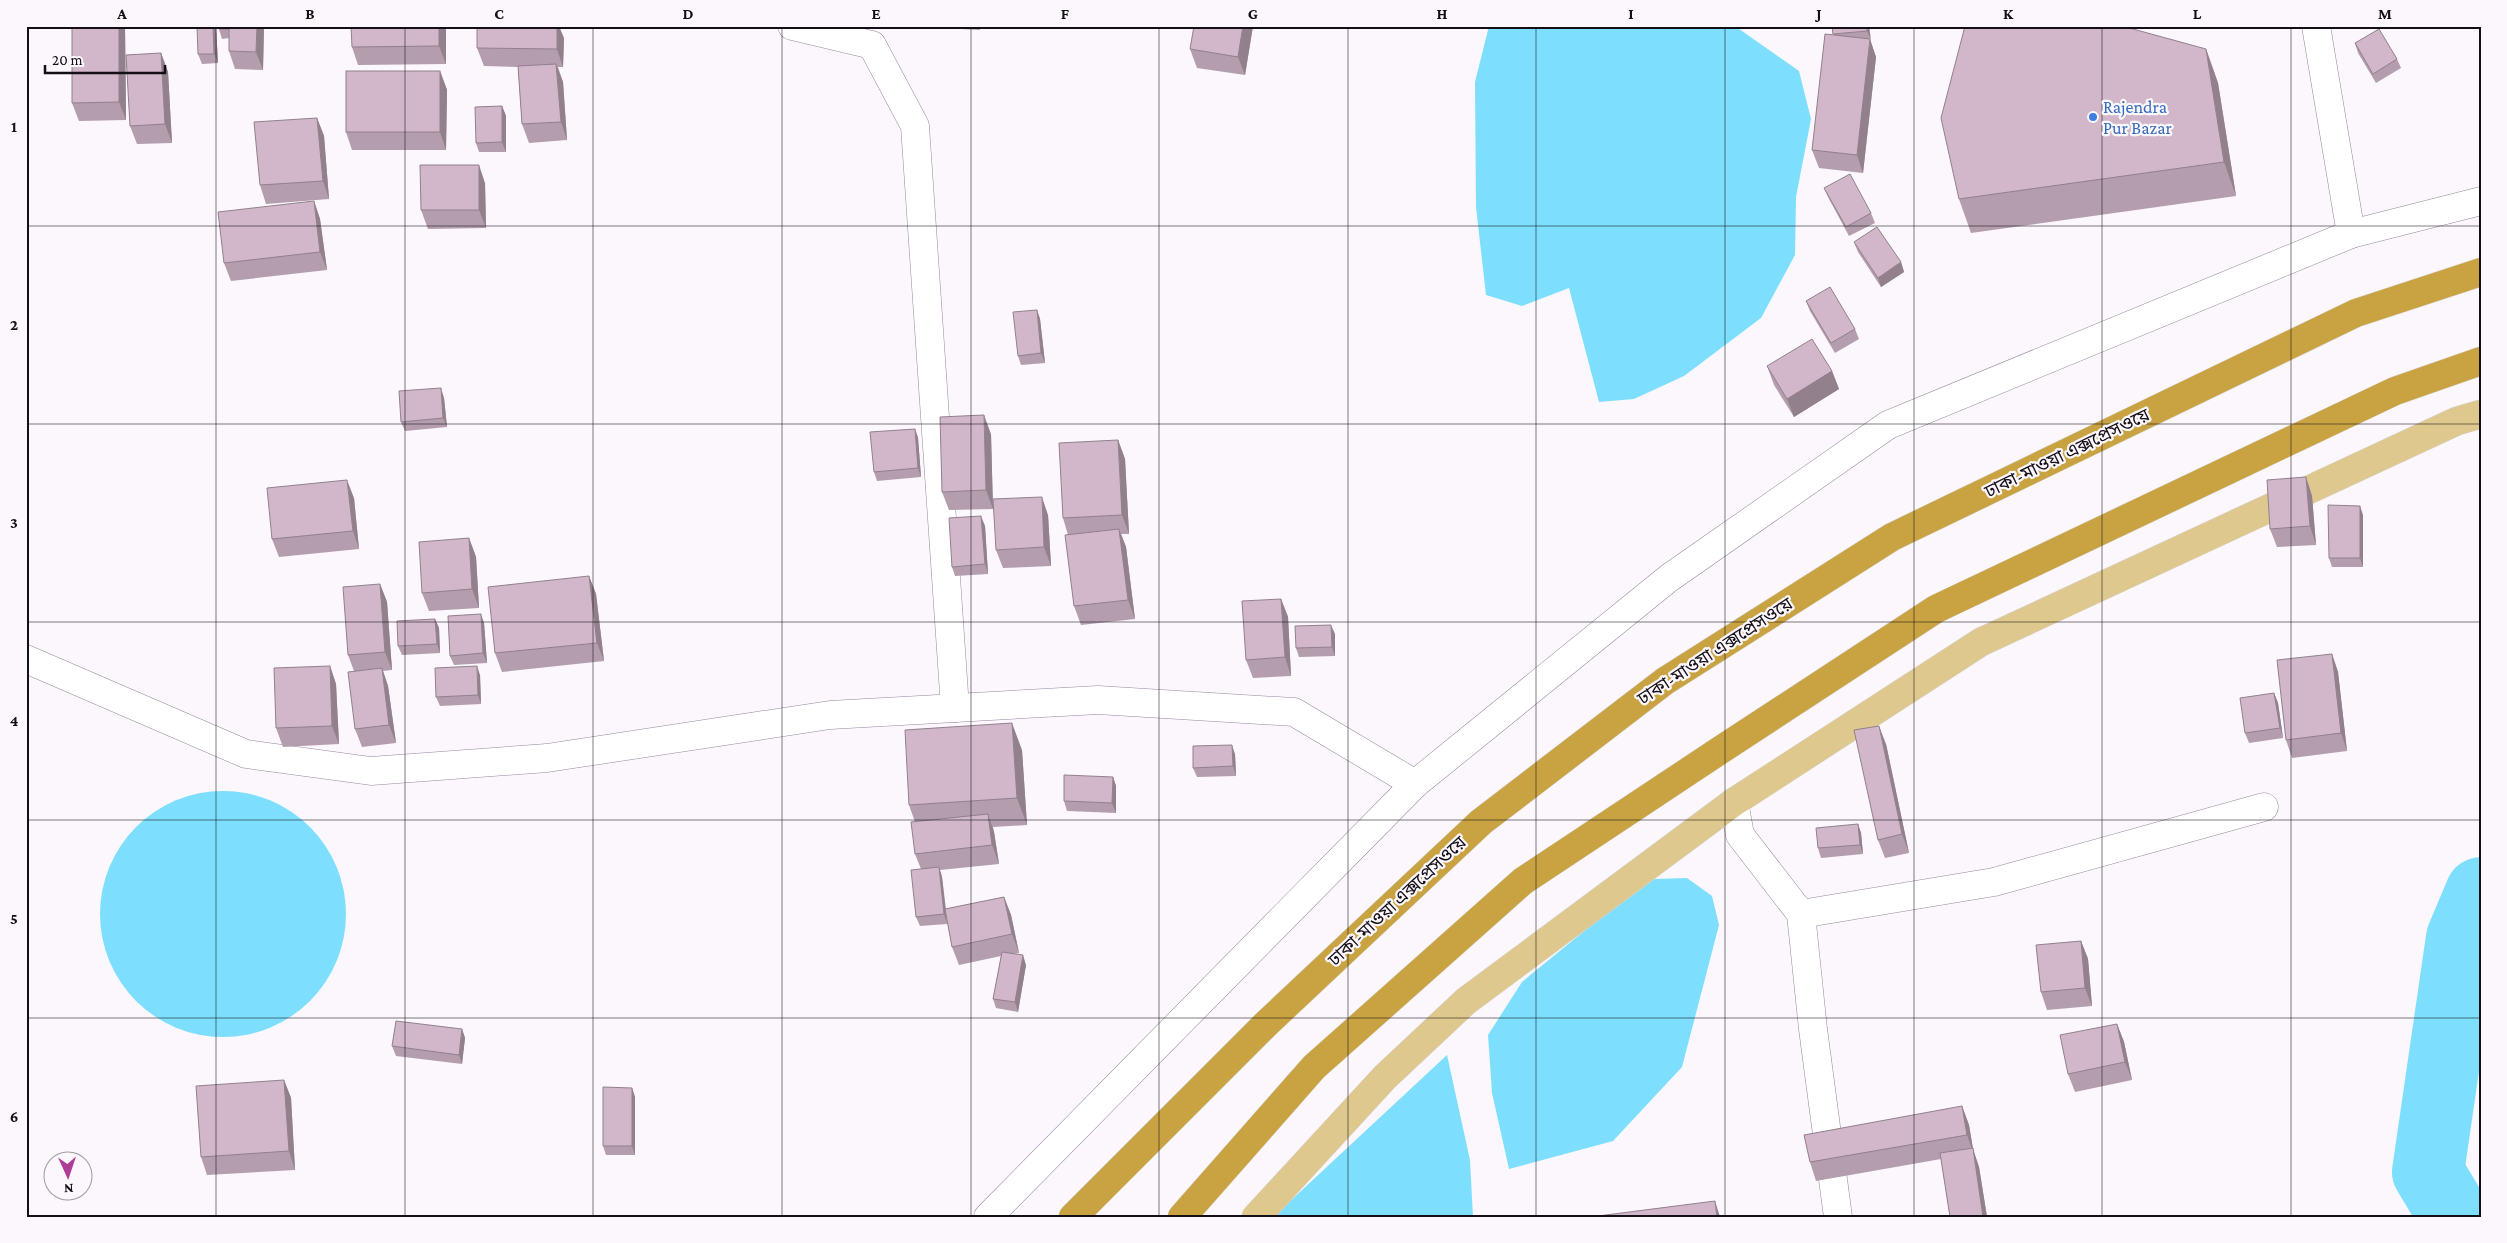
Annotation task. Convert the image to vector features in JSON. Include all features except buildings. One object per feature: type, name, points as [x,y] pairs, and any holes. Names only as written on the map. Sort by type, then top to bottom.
[{"type":"highway","name":"ঢাকা-মাওয়া এক্সপ্রেসওয়ে","points":[[1073,1217],[1266,1024],[1481,822],[1665,681],[1892,537],[2356,313],[2481,272]]},
{"type":"highway","points":[[1182,1217],[1314,1067],[1523,881],[1719,751],[1936,609],[2395,391],[2481,361]]},
{"type":"main road","points":[[1256,1217],[1385,1077],[1466,1001],[1734,802],[1981,642],[2457,421],[2481,414]]},
{"type":"street","points":[[792,26],[872,45],[914,126],[955,708]]},
{"type":"street","points":[[2316,26],[2351,234]]},
{"type":"street","points":[[988,1217],[1416,784],[1669,578],[1888,424],[2351,234],[2481,201]]},
{"type":"street","points":[[26,659],[246,754],[371,771],[548,758],[830,715],[1098,700],[1294,712],[1416,784]]},
{"type":"street","points":[[1734,802],[1740,835],[1801,914],[1813,1029],[1838,1217]]},
{"type":"street","points":[[1801,914],[1994,882],[2264,807]]},
{"type":"water","points":[[1489,26],[1735,26],[1799,71],[1811,119],[1796,197],[1795,255],[1761,318],[1684,376],[1634,399],[1599,402],[1569,288],[1522,306],[1486,295],[1476,207],[1475,82]]},
{"type":"water","points":[[211,791],[235,791],[259,796],[281,805],[310,827],[332,856],[337,867],[344,890],[346,914],[344,938],[337,961],[332,972],[310,1001],[281,1023],[259,1032],[235,1037],[211,1037],[187,1032],[165,1023],[145,1009],[128,992],[114,972],[105,950],[100,926],[100,902],[105,878],[114,856],[128,836],[145,819],[165,805],[187,796]]},
{"type":"water","points":[[1687,878],[1712,896],[1719,925],[1682,1067],[1613,1141],[1509,1169],[1492,1093],[1488,1035],[1522,982],[1611,909],[1654,879]]},
{"type":"water","points":[[1447,1055],[1470,1160],[1473,1217],[1273,1217]]},
{"type":"waterway","points":[[2455,1217],[2428,1172],[2462,938],[2481,893]]},
{"type":"place","name":"Rajendra Pur Bazar","points":[[2093,117]]}]
